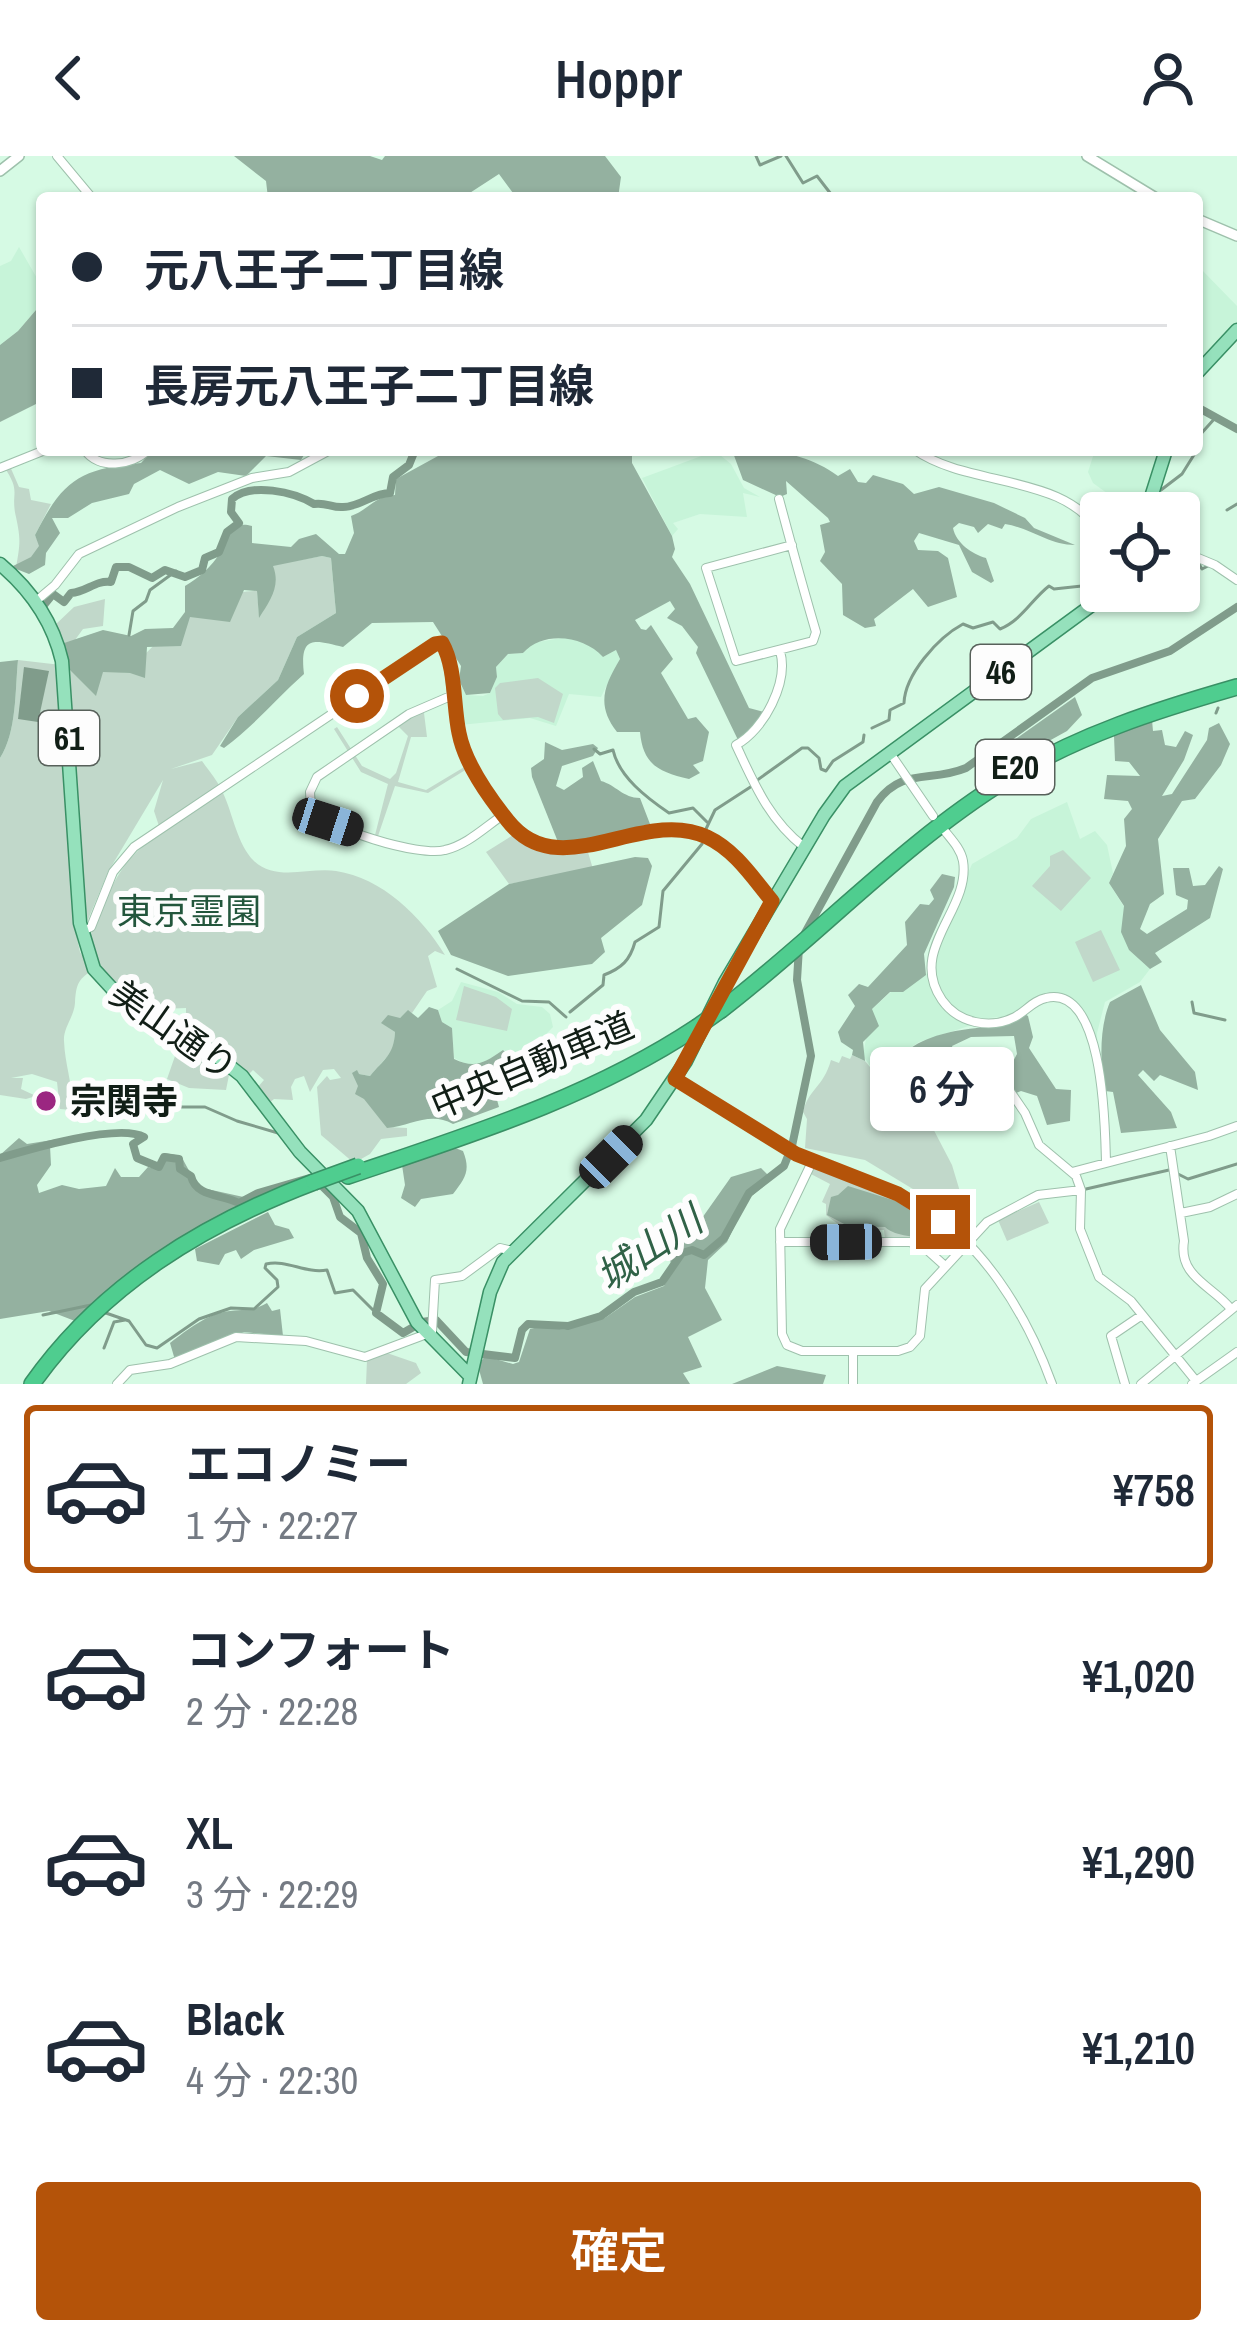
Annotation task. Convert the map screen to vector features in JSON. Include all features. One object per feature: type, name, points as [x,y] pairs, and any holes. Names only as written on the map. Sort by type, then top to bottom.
[{"type":"highway","name":"中央自動車道","points":[[36,1384],[102,1309],[187,1242],[316,1185],[557,1095],[629,1060],[722,1005],[930,825],[1016,766],[1113,719],[1235,685]]},
{"type":"main road","points":[[0,171],[19,156]]},
{"type":"main road","points":[[1087,156],[1146,192]]},
{"type":"main road","points":[[1203,222],[1237,236]]},
{"type":"main road","points":[[1203,361],[1237,330]]},
{"type":"main road","points":[[1152,492],[1164,456]]},
{"type":"main road","name":"美山通り","points":[[0,564],[36,601],[56,640],[66,688],[81,932],[89,959],[104,981],[128,1002],[230,1064],[300,1152],[354,1206],[428,1325],[470,1380]]},
{"type":"main road","name":"46","points":[[470,1380],[497,1273],[513,1251],[631,1138],[675,1079],[772,901],[845,786],[1082,612]]},
{"type":"street","points":[[56,156],[87,192]]},
{"type":"street","points":[[0,468],[36,454]]},
{"type":"street","points":[[89,456],[104,464],[140,456]]},
{"type":"street","points":[[36,601],[55,586],[79,554],[178,507],[252,478],[289,472],[319,456]]},
{"type":"street","points":[[925,456],[943,467],[1033,490],[1080,509]]},
{"type":"street","points":[[778,500],[791,545],[816,636],[813,641],[741,662],[734,659],[706,568],[791,545]]},
{"type":"street","points":[[1200,559],[1237,580]]},
{"type":"street","points":[[81,932],[91,927],[113,872],[134,847],[439,642],[446,645],[466,757],[522,836],[552,848],[589,846],[656,829],[697,833],[736,858],[772,901]]},
{"type":"street","points":[[780,651],[783,670],[759,728],[736,745],[758,793],[804,848]]},
{"type":"street","points":[[453,695],[409,714],[325,771],[312,786],[311,807],[328,822],[429,852],[457,846],[503,815]]},
{"type":"street","points":[[889,751],[933,816]]},
{"type":"street","points":[[944,830],[963,865],[958,891],[934,944],[931,967],[936,989],[953,1012],[980,1023],[1009,1020],[1045,998],[1060,998],[1077,1006],[1085,1020],[1102,1090],[1106,1162]]},
{"type":"street","points":[[969,1076],[997,1072],[1025,1113],[1039,1145],[1072,1172],[1081,1190],[1080,1228],[1096,1272],[1142,1315],[1194,1382],[1237,1352]]},
{"type":"street","points":[[675,1079],[792,1152],[915,1202],[966,1244],[1004,1288],[1052,1384]]},
{"type":"street","points":[[1072,1172],[1237,1126]]},
{"type":"street","points":[[1141,1384],[1234,1307],[1191,1274],[1182,1252],[1170,1145]]},
{"type":"street","points":[[812,1162],[782,1226],[780,1242],[781,1329],[786,1342],[802,1351],[902,1350],[917,1341],[923,1293],[992,1218],[1033,1198],[1081,1190]]},
{"type":"street","points":[[1180,1213],[1210,1207],[1237,1194]]},
{"type":"street","points":[[780,1242],[910,1242],[945,1266]]},
{"type":"street","points":[[117,1384],[130,1370],[170,1364],[236,1337],[307,1341],[365,1357],[428,1325],[435,1280],[462,1276],[500,1248],[513,1251]]},
{"type":"street","points":[[1125,1384],[1111,1336],[1142,1315]]},
{"type":"street","points":[[853,1351],[854,1384]]},
{"type":"shaded area","points":[[234,156],[370,156],[382,160],[385,156],[605,156],[621,177],[619,192],[512,192],[499,174],[471,192],[267,192],[266,181]]},
{"type":"shaded area","points":[[19,247],[36,277],[36,310],[0,345],[0,266],[11,261]]},
{"type":"shaded area","points":[[1203,271],[1237,306],[1237,322],[1203,356]]},
{"type":"shaded area","points":[[36,310],[36,404],[0,422],[0,345]]},
{"type":"shaded area","points":[[147,456],[266,456],[246,476],[218,472],[189,484],[160,470],[134,484],[129,494],[92,503],[68,518],[52,518],[60,533],[46,553],[45,565],[29,574],[11,567],[31,557],[39,546],[35,535],[45,516],[75,481],[102,469],[141,463]]},
{"type":"shaded area","points":[[438,456],[632,456],[672,536],[672,557],[690,584],[749,708],[764,712],[757,727],[738,740],[696,653],[698,647],[682,626],[667,618],[675,609],[670,601],[635,620],[641,629],[651,625],[673,659],[661,673],[688,719],[696,717],[709,732],[703,761],[693,765],[700,773],[689,779],[654,765],[640,732],[617,732],[610,722],[605,696],[620,659],[616,650],[603,657],[575,640],[542,641],[523,653],[508,654],[496,667],[490,693],[466,695],[459,680],[461,666],[433,622],[372,623],[343,647],[312,643],[304,652],[304,674],[235,740],[220,746],[238,717],[278,680],[297,637],[336,613],[331,558],[322,556],[273,566],[275,587],[259,618],[257,591],[244,590],[230,622],[190,617],[181,646],[147,647],[145,678],[103,672],[96,696],[67,667],[61,644],[103,630],[131,636],[145,629],[173,628],[185,612],[185,586],[209,567],[239,525],[252,526],[252,543],[291,547],[316,534],[345,554],[354,533],[351,516],[395,495],[396,479]]},
{"type":"shaded area","points":[[701,456],[721,456],[744,488],[760,497],[743,493],[747,517],[700,514],[673,523],[678,529],[672,536],[642,478]]},
{"type":"shaded area","points":[[734,456],[793,456],[838,476],[850,469],[858,482],[866,483],[873,475],[903,484],[914,494],[939,487],[994,503],[1025,518],[1034,528],[1075,545],[1005,524],[1002,529],[988,524],[978,533],[959,523],[953,528],[957,538],[986,558],[991,583],[972,572],[959,545],[919,533],[914,541],[918,550],[938,551],[948,558],[957,597],[928,607],[913,589],[874,619],[876,626],[865,628],[843,615],[842,584],[820,561],[825,552],[820,525],[830,522],[828,518],[786,481],[787,494],[780,497],[743,480]]},
{"type":"shaded area","points":[[1093,456],[1161,456],[1149,492],[1105,492],[1088,472]]},
{"type":"shaded area","points":[[567,637],[594,646],[603,657],[616,650],[620,659],[601,697],[569,694],[556,726],[530,718],[460,725],[454,683],[459,680],[466,695],[483,696],[490,693],[496,667],[508,654],[523,653],[532,643]]},
{"type":"shaded area","points":[[18,660],[12,723],[0,758],[0,662]]},
{"type":"shaded area","points":[[24,667],[49,671],[38,722],[18,719]]},
{"type":"shaded area","points":[[1075,697],[1082,715],[1067,731],[984,777],[976,767]]},
{"type":"shaded area","points":[[1152,720],[1153,731],[1162,730],[1165,745],[1176,747],[1185,731],[1193,735],[1162,796],[1172,794],[1207,740],[1209,728],[1219,723],[1230,744],[1221,765],[1195,799],[1182,801],[1158,839],[1164,894],[1150,904],[1140,929],[1147,934],[1187,909],[1188,900],[1176,895],[1173,868],[1189,868],[1193,886],[1205,885],[1219,866],[1223,869],[1210,918],[1155,953],[1162,962],[1150,969],[1129,950],[1121,932],[1124,906],[1109,883],[1126,846],[1124,819],[1132,809],[1128,801],[1104,799],[1107,775],[1140,776],[1129,762],[1115,761],[1114,736]]},
{"type":"shaded area","points":[[545,742],[562,750],[593,744],[598,748],[593,756],[562,766],[556,786],[564,790],[583,777],[582,768],[593,761],[601,781],[640,798],[650,824],[584,842],[558,842],[532,777],[531,768],[544,759]]},
{"type":"shaded area","points":[[1067,802],[1080,839],[1095,831],[1107,845],[1113,873],[1109,883],[1124,907],[1129,950],[1150,969],[1140,982],[1105,1002],[1097,1033],[1098,1061],[1084,1011],[1068,998],[1051,994],[1011,1016],[978,1019],[919,1042],[881,1081],[863,1056],[871,1010],[891,992],[903,991],[930,971],[972,864],[1017,838],[1031,819]]},
{"type":"shaded area","points":[[648,858],[652,866],[642,905],[601,938],[605,952],[592,964],[508,976],[451,955],[438,931],[509,884]]},
{"type":"shaded area","points":[[942,874],[955,877],[954,887],[924,954],[926,975],[903,992],[890,992],[872,1009],[879,1026],[863,1042],[865,1061],[852,1055],[838,1032],[855,1006],[848,995],[859,984],[868,987],[907,945],[905,922],[920,904],[929,905],[934,899],[930,890]]},
{"type":"shaded area","points":[[461,982],[498,992],[517,1004],[542,1007],[550,1014],[553,1027],[523,1058],[503,1050],[470,1066],[454,1058],[452,1028],[442,1022],[438,1010],[452,1001]]},
{"type":"shaded area","points":[[1141,985],[1160,1030],[1195,1072],[1198,1090],[1160,1075],[1154,1081],[1143,1070],[1138,1075],[1171,1112],[1177,1128],[1121,1133],[1113,1092],[1105,1091],[1102,1034],[1110,1002]]},
{"type":"shaded area","points":[[429,1007],[438,1010],[442,1022],[452,1028],[454,1059],[479,1063],[503,1050],[519,1064],[492,1082],[499,1107],[453,1124],[428,1119],[387,1128],[355,1094],[358,1086],[352,1073],[357,1070],[370,1076],[390,1052],[395,1032],[381,1023],[388,1015],[400,1018],[408,1010],[418,1018]]},
{"type":"shaded area","points":[[1023,1013],[1033,1037],[1029,1048],[1056,1089],[1071,1090],[1070,1121],[1047,1125],[1037,1096],[1021,1091],[1011,1095],[1002,1082],[1017,1054],[1014,1036],[971,1037],[952,1046],[963,1076],[949,1079],[928,1074],[925,1063],[909,1049],[936,1036],[990,1026]]},
{"type":"shaded area","points":[[77,1136],[50,1146],[51,1165],[37,1185],[39,1193],[62,1185],[79,1189],[106,1186],[115,1168],[121,1177],[139,1177],[148,1167],[156,1169],[165,1153],[181,1156],[198,1187],[257,1200],[135,1271],[75,1321],[49,1311],[0,1319],[0,1155],[19,1138],[27,1144]]},
{"type":"shaded area","points":[[450,1146],[463,1151],[467,1169],[453,1194],[421,1199],[415,1207],[401,1198],[405,1185],[402,1165]]},
{"type":"shaded area","points":[[761,1168],[772,1179],[747,1200],[727,1242],[708,1260],[705,1288],[722,1320],[688,1337],[702,1367],[683,1373],[690,1384],[483,1384],[478,1366],[485,1356],[519,1362],[530,1329],[565,1330],[605,1318],[635,1297],[664,1286],[673,1270],[666,1247],[682,1224],[695,1228],[731,1177]]},
{"type":"shaded area","points":[[848,1186],[896,1201],[942,1231],[931,1243],[885,1227],[848,1226],[827,1215],[831,1197]]},
{"type":"shaded area","points":[[268,1212],[275,1225],[289,1229],[294,1238],[241,1259],[236,1250],[225,1254],[219,1265],[197,1261],[195,1249]]},
{"type":"shaded area","points":[[267,1303],[272,1311],[280,1309],[283,1336],[244,1332],[175,1360],[170,1343],[198,1323],[222,1312]]},
{"type":"shaded area","points":[[777,1366],[826,1375],[823,1384],[732,1384]]},
{"type":"green space","points":[[9,464],[19,487],[29,489],[31,500],[51,504],[35,535],[40,546],[32,561],[16,568],[19,537],[14,488],[4,467]]},
{"type":"green space","name":"東京霊園","points":[[331,558],[336,613],[297,637],[278,680],[238,717],[212,755],[171,769],[202,761],[221,789],[243,846],[254,861],[273,871],[336,871],[369,882],[412,913],[445,955],[435,951],[428,956],[437,987],[427,991],[412,1013],[382,1023],[395,1032],[394,1049],[370,1076],[359,1074],[364,1098],[387,1127],[407,1128],[407,1136],[381,1139],[370,1154],[354,1163],[321,1135],[317,1087],[327,1076],[341,1078],[334,1069],[323,1070],[310,1092],[304,1076],[295,1079],[293,1100],[274,1099],[268,1104],[257,1088],[264,1080],[253,1070],[247,1076],[194,1035],[186,1008],[156,1013],[107,975],[88,941],[123,868],[161,832],[154,811],[163,780],[108,872],[87,922],[73,920],[80,952],[92,971],[78,984],[64,1036],[72,1110],[60,1109],[57,1082],[32,1074],[11,1078],[23,1078],[21,1089],[36,1096],[0,1095],[0,758],[12,723],[18,660],[130,673],[169,632],[223,598],[257,591],[259,615],[272,565]]},
{"type":"green space","points":[[105,599],[103,626],[83,629],[75,640],[61,644],[54,626],[74,607]]},
{"type":"green space","points":[[538,678],[563,694],[554,723],[538,717],[503,720],[495,688],[500,683]]},
{"type":"green space","points":[[419,711],[424,713],[427,737],[411,737],[398,782],[426,790],[467,769],[428,793],[395,786],[375,835],[388,784],[361,772],[334,729],[362,766],[390,779],[408,736],[397,725]]},
{"type":"green space","points":[[513,835],[549,852],[587,849],[593,869],[509,884],[486,852]]},
{"type":"green space","points":[[1063,850],[1091,878],[1061,911],[1032,886],[1050,866],[1050,856]]},
{"type":"green space","points":[[1101,930],[1120,970],[1093,982],[1075,942]]},
{"type":"green space","points":[[464,986],[496,997],[512,1009],[507,1031],[456,1020]]},
{"type":"green space","points":[[182,1036],[230,1070],[226,1090],[189,1088],[167,1079]]},
{"type":"green space","points":[[908,1049],[925,1062],[930,1080],[906,1085],[904,1091],[915,1113],[927,1117],[970,1207],[936,1203],[865,1160],[805,1148],[807,1119],[803,1112],[831,1060],[839,1063],[842,1056],[850,1059],[852,1055],[865,1061],[881,1080],[890,1063]]},
{"type":"green space","points":[[816,1167],[901,1200],[947,1230],[929,1248],[915,1240],[885,1239],[884,1230],[846,1230],[826,1215],[822,1202],[830,1184],[809,1173]]},
{"type":"green space","points":[[1039,1202],[1049,1223],[1007,1241],[998,1220]]},
{"type":"green space","points":[[387,1353],[416,1363],[421,1373],[406,1384],[366,1384],[367,1360]]},
{"type":"waterway","points":[[756,156],[760,165],[781,156]]},
{"type":"waterway","points":[[786,156],[803,183],[817,176],[829,192]]},
{"type":"waterway","points":[[1203,410],[1237,429]]},
{"type":"waterway","points":[[1203,432],[1216,417]]},
{"type":"waterway","points":[[44,605],[53,594],[64,602],[71,593],[111,582],[116,567],[129,567],[152,578],[165,570],[185,577],[202,570],[205,558],[219,552],[227,532],[239,523],[231,512],[232,499],[240,494],[273,491],[314,504],[355,505],[390,493],[393,477],[413,456]]},
{"type":"waterway","points":[[1161,490],[1182,474],[1193,456]]},
{"type":"waterway","points":[[1227,510],[1237,504]]},
{"type":"waterway","points":[[1200,566],[1208,566]]},
{"type":"waterway","points":[[129,635],[133,611],[146,601],[150,590],[176,571]]},
{"type":"waterway","points":[[872,728],[889,720],[890,710],[904,703],[916,669],[953,630],[963,624],[973,628],[993,622],[1000,629],[1049,586],[1080,586]]},
{"type":"waterway","name":"城山川","points":[[805,933],[887,791],[907,780],[966,768],[1092,678],[1170,651],[1237,607]]},
{"type":"waterway","points":[[1216,713],[1218,708]]},
{"type":"waterway","points":[[756,781],[802,748],[819,758],[826,771],[863,742],[864,735]]},
{"type":"waterway","points":[[594,749],[600,754],[613,750],[628,778],[669,813],[693,808],[707,822]]},
{"type":"waterway","points":[[705,831],[715,810],[752,786]]},
{"type":"waterway","points":[[570,1012],[603,985],[604,975],[624,963],[635,942],[659,927],[663,891],[702,844]]},
{"type":"waterway","name":"城山川","points":[[0,1158],[74,1139],[132,1134],[144,1137],[133,1144],[137,1158],[159,1167],[164,1157],[179,1159],[180,1169],[198,1188],[239,1203],[313,1177],[333,1197],[340,1217],[361,1233],[367,1258],[383,1284],[376,1313],[403,1333],[436,1320],[466,1352],[515,1358],[528,1324],[568,1326],[601,1316],[634,1292],[662,1282],[682,1253],[692,1250],[704,1255],[724,1238],[749,1193],[784,1166],[811,1056],[797,980],[799,947]]},
{"type":"waterway","points":[[457,969],[522,1001],[549,1002],[566,1017]]},
{"type":"waterway","points":[[1192,1002],[1194,1013],[1225,1020]]},
{"type":"waterway","points":[[122,1090],[154,1101],[157,1107],[205,1107],[278,1133]]},
{"type":"waterway","points":[[1178,1174],[1188,1179],[1237,1164]]},
{"type":"waterway","points":[[1086,1189],[1169,1170]]},
{"type":"waterway","points":[[103,1312],[129,1321],[146,1345],[157,1348],[199,1319],[231,1308],[254,1309],[278,1287],[265,1268],[274,1263],[327,1270],[335,1293],[353,1290],[376,1313]]},
{"type":"waterway","points":[[43,1315],[91,1305]]},
{"type":"waterway","points":[[104,1348],[114,1322],[125,1320]]},
{"type":"place","name":"宗関寺","points":[[46,1101]]},
{"type":"route","points":[[357,696],[442,643],[466,757],[522,836],[552,848],[572,848],[641,831],[681,829],[710,838],[736,858],[772,901],[675,1079],[796,1154],[898,1194],[943,1222]]}]
